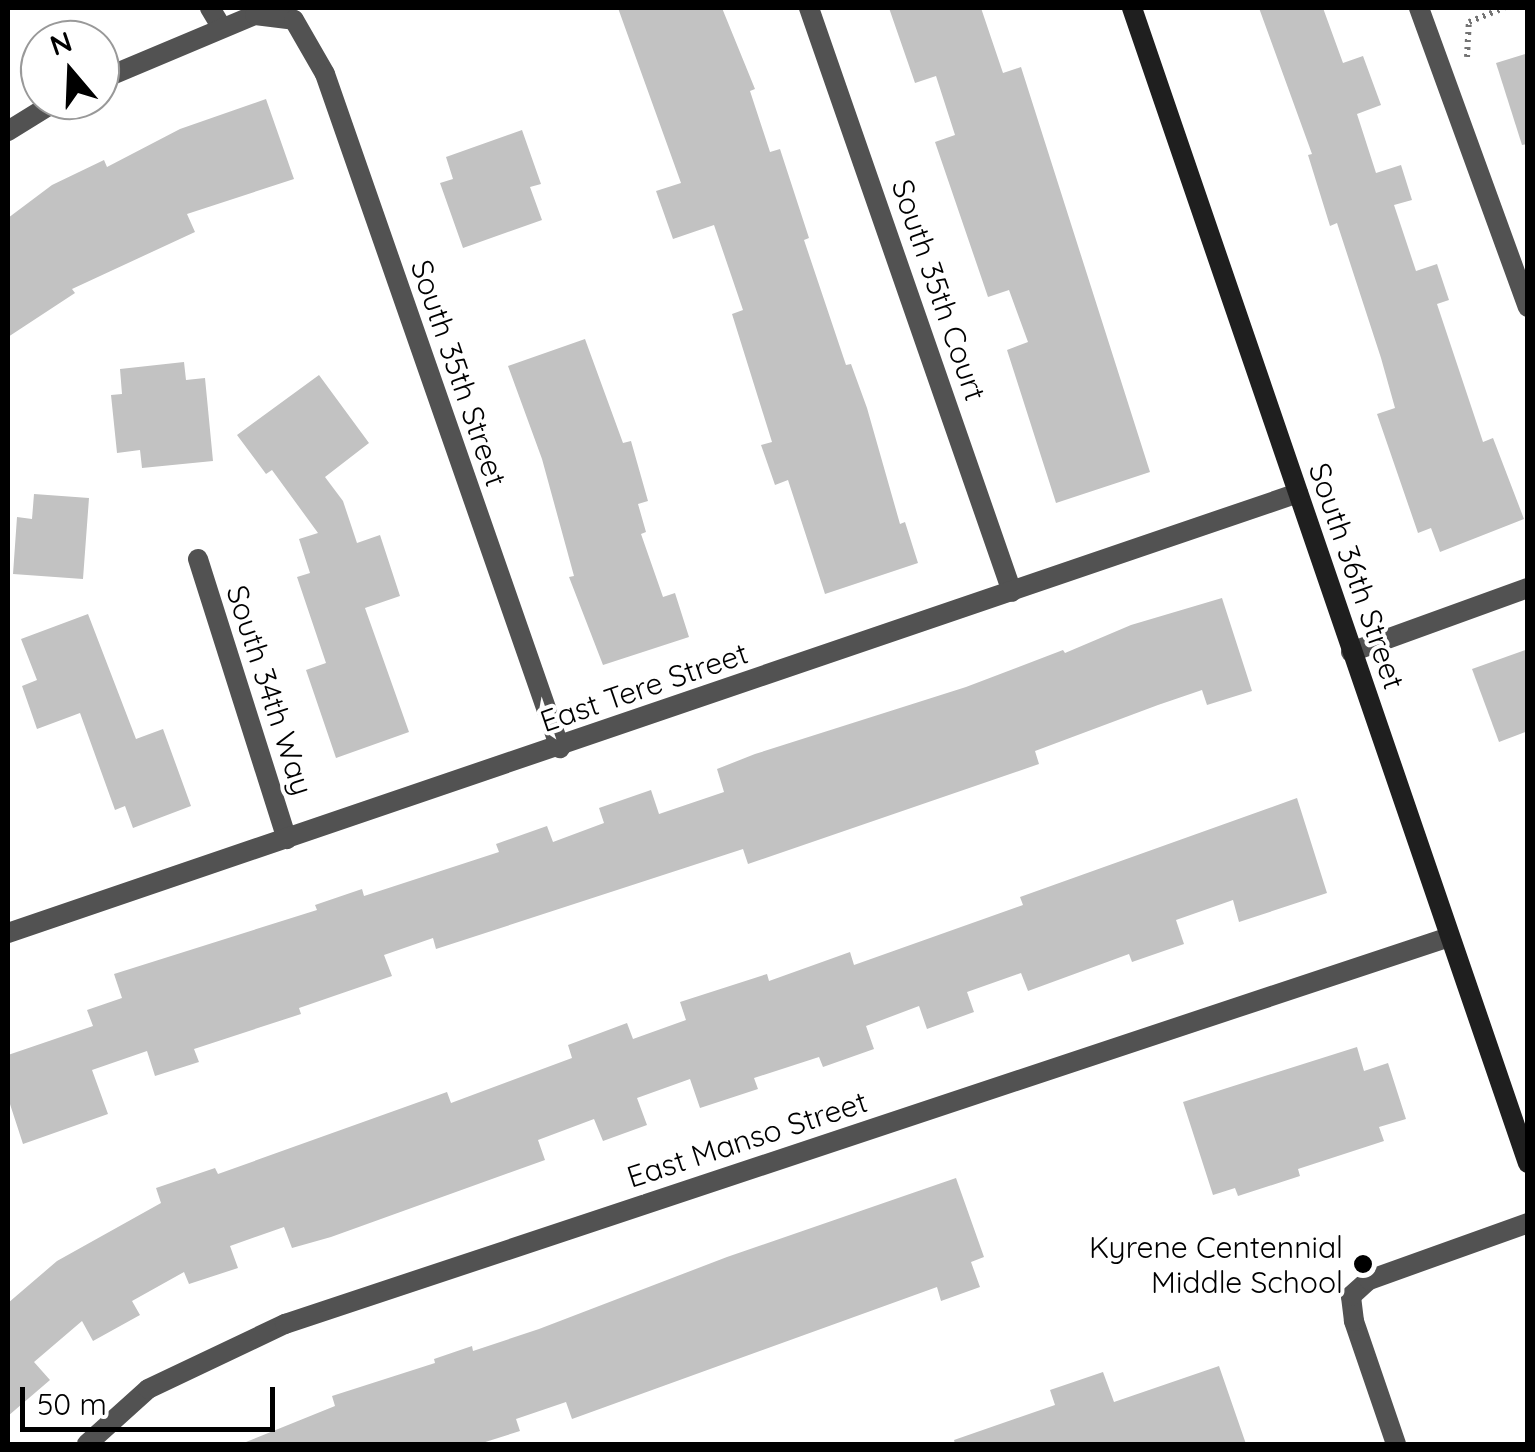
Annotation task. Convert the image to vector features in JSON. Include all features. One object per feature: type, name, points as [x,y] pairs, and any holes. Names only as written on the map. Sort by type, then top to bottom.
[{"type":"street","name":"South 35th Court","points":[[810,8],[1012,592]]},
{"type":"street","name":"South 36th Street","points":[[1132,8],[1528,1163]]},
{"type":"street","points":[[1424,9],[1528,307]]},
{"type":"street","name":"South 35th Street","points":[[215,17],[256,14],[294,20],[325,74],[560,748]]},
{"type":"street","points":[[120,69],[215,17]]},
{"type":"street","name":"East Tere Street","points":[[8,933],[560,748],[1298,493]]},
{"type":"street","name":"South 34th Way","points":[[198,559],[287,839]]},
{"type":"street","points":[[1351,652],[1528,588]]},
{"type":"street","name":"East Manso Street","points":[[87,1444],[148,1389],[286,1324],[1449,937]]},
{"type":"street","points":[[1396,1444],[1354,1322],[1351,1296],[1369,1280],[1528,1223]]},
{"type":"path","points":[[1468,60],[1469,22],[1504,8]]},
{"type":"building","points":[[618,8],[722,8],[755,89],[750,91],[770,152],[780,149],[809,238],[804,240],[846,365],[851,364],[867,408],[900,524],[905,522],[918,563],[825,594],[788,480],[775,485],[761,445],[772,442],[732,314],[743,310],[714,225],[673,239],[656,191],[681,183]]},
{"type":"building","points":[[889,8],[981,8],[1003,73],[1021,67],[1150,472],[1056,503],[1007,350],[1028,342],[1009,290],[988,297],[935,142],[955,135],[936,76],[915,83]]},
{"type":"building","points":[[1259,8],[1323,8],[1343,63],[1363,56],[1381,105],[1357,114],[1376,173],[1401,165],[1412,200],[1394,205],[1416,271],[1437,264],[1449,300],[1437,304],[1483,442],[1493,438],[1524,519],[1440,552],[1431,528],[1418,533],[1377,414],[1395,408],[1381,358],[1337,223],[1330,226],[1308,155],[1312,154]]},
{"type":"building","points":[[1528,53],[1528,144],[1522,145],[1496,63]]},
{"type":"building","points":[[266,99],[294,179],[187,214],[195,232],[72,289],[75,293],[8,337],[8,218],[52,185],[104,160],[107,167],[180,129]]},
{"type":"building","points":[[522,130],[541,184],[530,187],[542,220],[463,248],[440,183],[453,179],[446,157]]},
{"type":"building","points":[[585,339],[623,443],[631,441],[648,501],[638,504],[646,532],[641,534],[663,597],[675,593],[689,637],[603,665],[569,577],[574,576],[542,459],[508,366]]},
{"type":"building","points":[[184,362],[186,380],[205,378],[213,461],[142,468],[140,450],[117,453],[111,395],[122,394],[120,369]]},
{"type":"building","points":[[319,375],[369,443],[325,477],[343,501],[357,543],[380,535],[400,596],[365,608],[409,732],[336,758],[306,670],[326,663],[297,577],[310,573],[299,539],[318,533],[272,470],[266,474],[237,435]]},
{"type":"building","points":[[34,494],[89,498],[83,579],[13,574],[17,517],[32,519]]},
{"type":"building","points":[[1222,598],[1252,691],[1207,705],[1202,690],[1158,705],[1035,751],[1039,764],[748,864],[743,849],[436,949],[433,938],[384,955],[392,976],[299,1008],[301,1014],[194,1049],[199,1062],[155,1076],[147,1051],[92,1070],[108,1114],[23,1144],[8,1098],[8,1055],[93,1026],[87,1010],[122,998],[114,974],[317,910],[315,905],[362,889],[364,896],[499,852],[496,844],[547,826],[553,842],[604,823],[599,808],[651,790],[659,814],[724,792],[717,769],[755,754],[966,687],[1131,625]]},
{"type":"building","points":[[88,614],[136,739],[163,729],[191,806],[133,828],[125,806],[115,810],[80,713],[37,729],[22,686],[37,680],[21,639]]},
{"type":"building","points":[[1528,649],[1528,731],[1499,742],[1472,669]]},
{"type":"building","points":[[1297,798],[1327,893],[1239,922],[1233,900],[1176,920],[1184,944],[1132,962],[1129,954],[1028,991],[1021,973],[967,992],[974,1012],[927,1029],[919,1006],[866,1026],[874,1049],[823,1067],[819,1057],[754,1078],[758,1089],[700,1108],[690,1079],[637,1098],[647,1125],[603,1141],[594,1119],[538,1140],[545,1160],[331,1237],[292,1248],[284,1227],[230,1246],[238,1268],[189,1284],[184,1272],[132,1301],[140,1315],[93,1341],[82,1321],[34,1362],[50,1380],[8,1416],[8,1303],[57,1261],[161,1203],[156,1188],[215,1168],[218,1174],[447,1092],[451,1103],[572,1058],[568,1045],[627,1023],[633,1039],[686,1020],[680,1002],[767,974],[769,981],[850,952],[854,965],[1023,905],[1020,897]]},
{"type":"building","points":[[1357,1047],[1364,1071],[1388,1063],[1406,1119],[1379,1127],[1384,1141],[1298,1169],[1300,1176],[1238,1196],[1235,1188],[1213,1195],[1183,1102]]},
{"type":"building","points":[[956,1178],[984,1257],[971,1262],[980,1287],[941,1301],[937,1287],[572,1419],[566,1402],[516,1419],[520,1431],[479,1444],[241,1444],[335,1406],[332,1396],[435,1363],[434,1359],[472,1346],[473,1351],[539,1329],[727,1257]]},
{"type":"building","points":[[1219,1366],[1246,1444],[955,1444],[954,1440],[1055,1405],[1050,1390],[1103,1372],[1114,1402]]},
{"type":"place","name":"Kyrene Centennial Middle School","points":[[1363,1264]]}]
